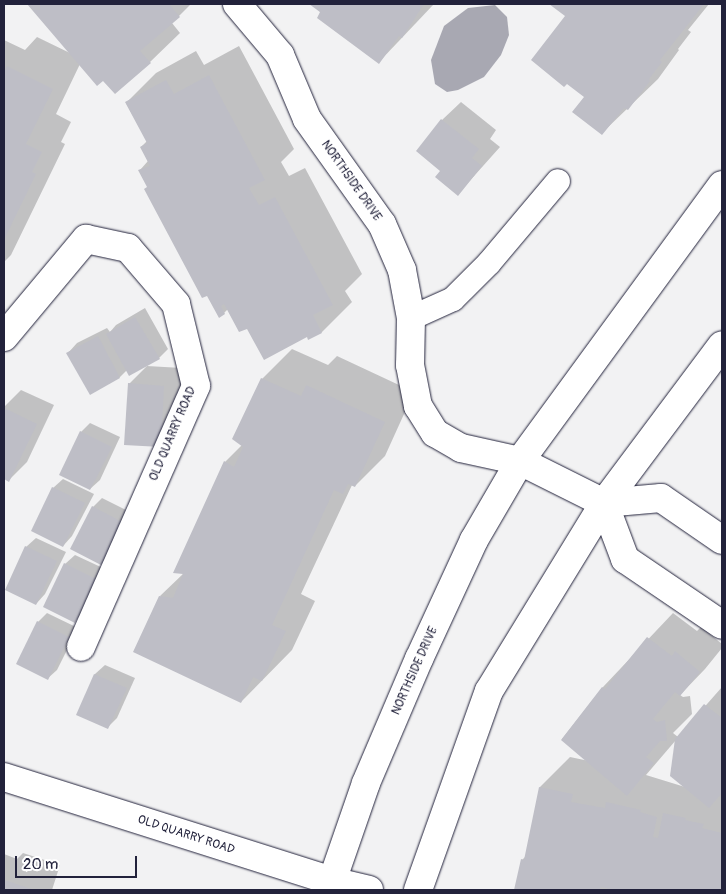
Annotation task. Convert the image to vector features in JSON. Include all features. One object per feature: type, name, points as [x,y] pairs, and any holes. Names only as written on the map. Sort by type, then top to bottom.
[{"type":"street","name":"NORTHSIDE DRIVE","points":[[237,4],[280,55],[307,119],[382,224],[402,270],[411,318],[410,365],[418,406],[435,433],[461,448],[520,461],[604,503]]},
{"type":"street","name":"NORTHSIDE DRIVE","points":[[330,885],[366,783],[419,659],[474,540],[520,461],[722,185]]},
{"type":"street","name":"OLD QUARRY ROAD","points":[[4,337],[86,239],[128,248],[176,304],[196,386],[81,647]]},
{"type":"street","points":[[418,890],[489,691],[604,503],[722,344]]},
{"type":"street","points":[[604,503],[661,498],[722,540]]},
{"type":"street","points":[[604,503],[625,559],[722,625]]},
{"type":"street","name":"OLD QUARRY ROAD","points":[[4,777],[330,885],[369,890]]},
{"type":"lane","points":[[411,318],[453,298],[490,263],[558,181]]},
{"type":"shaded area","points":[[495,5],[507,17],[509,35],[501,55],[484,77],[458,90],[447,92],[435,84],[431,60],[444,26],[468,8]]},
{"type":"building","points":[[27,4],[169,4],[180,17],[140,51],[151,63],[115,94],[103,81],[97,86]]},
{"type":"building","points":[[309,4],[424,4],[402,38],[399,36],[379,64],[317,18],[320,12]]},
{"type":"building","points":[[549,4],[704,4],[660,60],[662,62],[649,79],[650,81],[628,110],[624,108],[602,135],[572,112],[584,97],[567,84],[564,87],[531,60],[565,16]]},
{"type":"building","points":[[7,66],[53,89],[26,144],[42,152],[32,172],[36,174],[4,240],[4,72]]},
{"type":"building","points":[[209,75],[265,180],[249,188],[259,205],[275,197],[333,305],[313,315],[322,333],[308,340],[307,337],[264,360],[247,329],[239,332],[224,304],[221,306],[225,314],[219,318],[207,296],[202,298],[144,189],[147,187],[138,170],[150,166],[140,147],[147,143],[125,102],[166,80],[174,94]]},
{"type":"building","points":[[441,119],[479,149],[472,158],[482,166],[458,196],[435,177],[440,171],[416,151]]},
{"type":"building","points":[[135,317],[160,359],[129,376],[106,334]]},
{"type":"building","points":[[98,336],[120,378],[90,395],[66,353]]},
{"type":"building","points":[[261,378],[301,396],[306,385],[385,422],[355,487],[348,484],[343,494],[334,490],[272,625],[286,631],[262,681],[253,677],[241,703],[133,652],[159,596],[173,598],[183,574],[173,573],[224,461],[234,467],[243,447],[232,439]]},
{"type":"building","points":[[128,383],[164,386],[161,447],[124,445]]},
{"type":"building","points":[[4,408],[37,424],[9,482],[4,479]]},
{"type":"building","points":[[80,431],[112,447],[90,490],[59,475]]},
{"type":"building","points":[[52,487],[85,503],[63,547],[31,531]]},
{"type":"building","points":[[92,506],[124,523],[101,565],[70,549]]},
{"type":"building","points":[[25,546],[57,561],[36,605],[5,590]]},
{"type":"building","points":[[64,563],[96,579],[75,623],[43,607]]},
{"type":"building","points":[[37,621],[69,637],[48,680],[16,664]]},
{"type":"building","points":[[647,637],[672,656],[675,651],[700,672],[680,696],[675,692],[653,719],[657,722],[665,720],[667,741],[660,741],[646,757],[654,763],[627,796],[561,740],[602,687],[605,689]]},
{"type":"building","points":[[94,674],[127,688],[108,729],[76,715]]},
{"type":"building","points":[[704,704],[722,718],[722,793],[709,808],[670,776],[675,739]]},
{"type":"building","points":[[539,787],[573,794],[571,802],[605,808],[606,802],[641,810],[640,812],[657,817],[653,837],[658,838],[663,813],[704,824],[702,828],[722,833],[722,890],[615,890],[601,887],[600,890],[514,890],[521,859],[524,860]]},
{"type":"building","points":[[4,880],[35,890],[4,890]]}]
